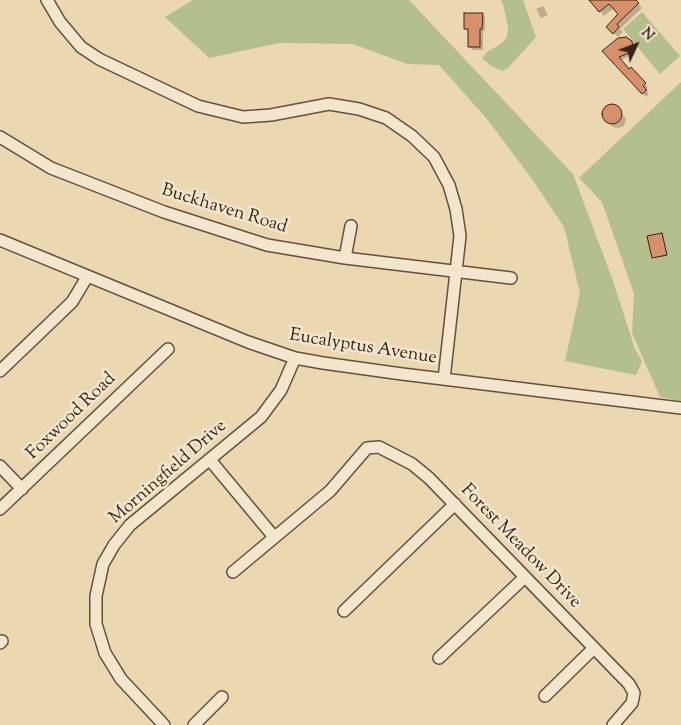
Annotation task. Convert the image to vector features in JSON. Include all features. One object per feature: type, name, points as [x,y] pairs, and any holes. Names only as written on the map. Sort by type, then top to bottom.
[{"type":"street","points":[[47,0],[60,22],[81,46],[100,59],[198,106],[243,117],[329,104],[359,109],[386,118],[412,136],[434,157],[449,185],[456,209],[460,236],[444,379]]},
{"type":"street","name":"Buckhaven Road","points":[[0,137],[51,168],[164,212],[267,245],[345,258],[511,278]]},
{"type":"street","points":[[345,258],[351,226]]},
{"type":"street","name":"Eucalyptus Avenue","points":[[0,240],[248,342],[296,358],[444,379],[681,408]]},
{"type":"street","points":[[0,371],[72,302],[87,277]]},
{"type":"street","name":"Foxwood Road","points":[[0,509],[168,350]]},
{"type":"street","name":"Morningfield Drive","points":[[164,725],[121,679],[105,653],[96,624],[96,596],[103,564],[114,545],[130,525],[261,416],[284,386],[296,358]]},
{"type":"street","name":"Forest Meadow Drive","points":[[274,537],[330,491],[367,448],[379,447],[412,464],[430,478],[629,684],[634,693],[632,703],[613,725]]},
{"type":"street","points":[[210,460],[274,537],[233,572]]},
{"type":"street","points":[[0,466],[22,489]]},
{"type":"street","points":[[344,611],[455,504]]},
{"type":"street","points":[[439,658],[525,577]]},
{"type":"street","points":[[545,696],[594,648]]},
{"type":"street","points":[[194,725],[222,697]]},
{"type":"green space","points":[[193,0],[409,0],[573,174],[612,278],[635,349],[642,361],[636,375],[565,361],[580,293],[564,227],[532,179],[487,119],[439,65],[407,64],[353,44],[279,43],[209,58],[165,17]]},
{"type":"green space","points":[[501,0],[523,0],[536,37],[508,68],[502,71],[491,66],[482,58],[507,37],[508,27]]},
{"type":"green space","points":[[642,12],[680,56],[660,74],[623,29]]},
{"type":"green space","points":[[681,82],[681,401],[660,397],[632,333],[634,294],[602,202],[579,178]]},
{"type":"building","points":[[589,0],[636,0],[639,3],[617,24],[619,27],[613,34],[606,27],[618,14],[609,4],[599,12]]},
{"type":"building","points":[[464,13],[483,13],[482,29],[480,29],[480,47],[468,47],[468,29],[464,29]]},
{"type":"building","points":[[626,37],[632,41],[633,49],[619,57],[629,69],[631,67],[646,83],[643,86],[647,90],[642,94],[602,51],[618,38]]},
{"type":"building","points":[[612,104],[619,107],[622,114],[619,121],[612,124],[605,121],[602,114],[605,107]]},
{"type":"building","points":[[662,233],[667,255],[652,258],[647,236]]}]
